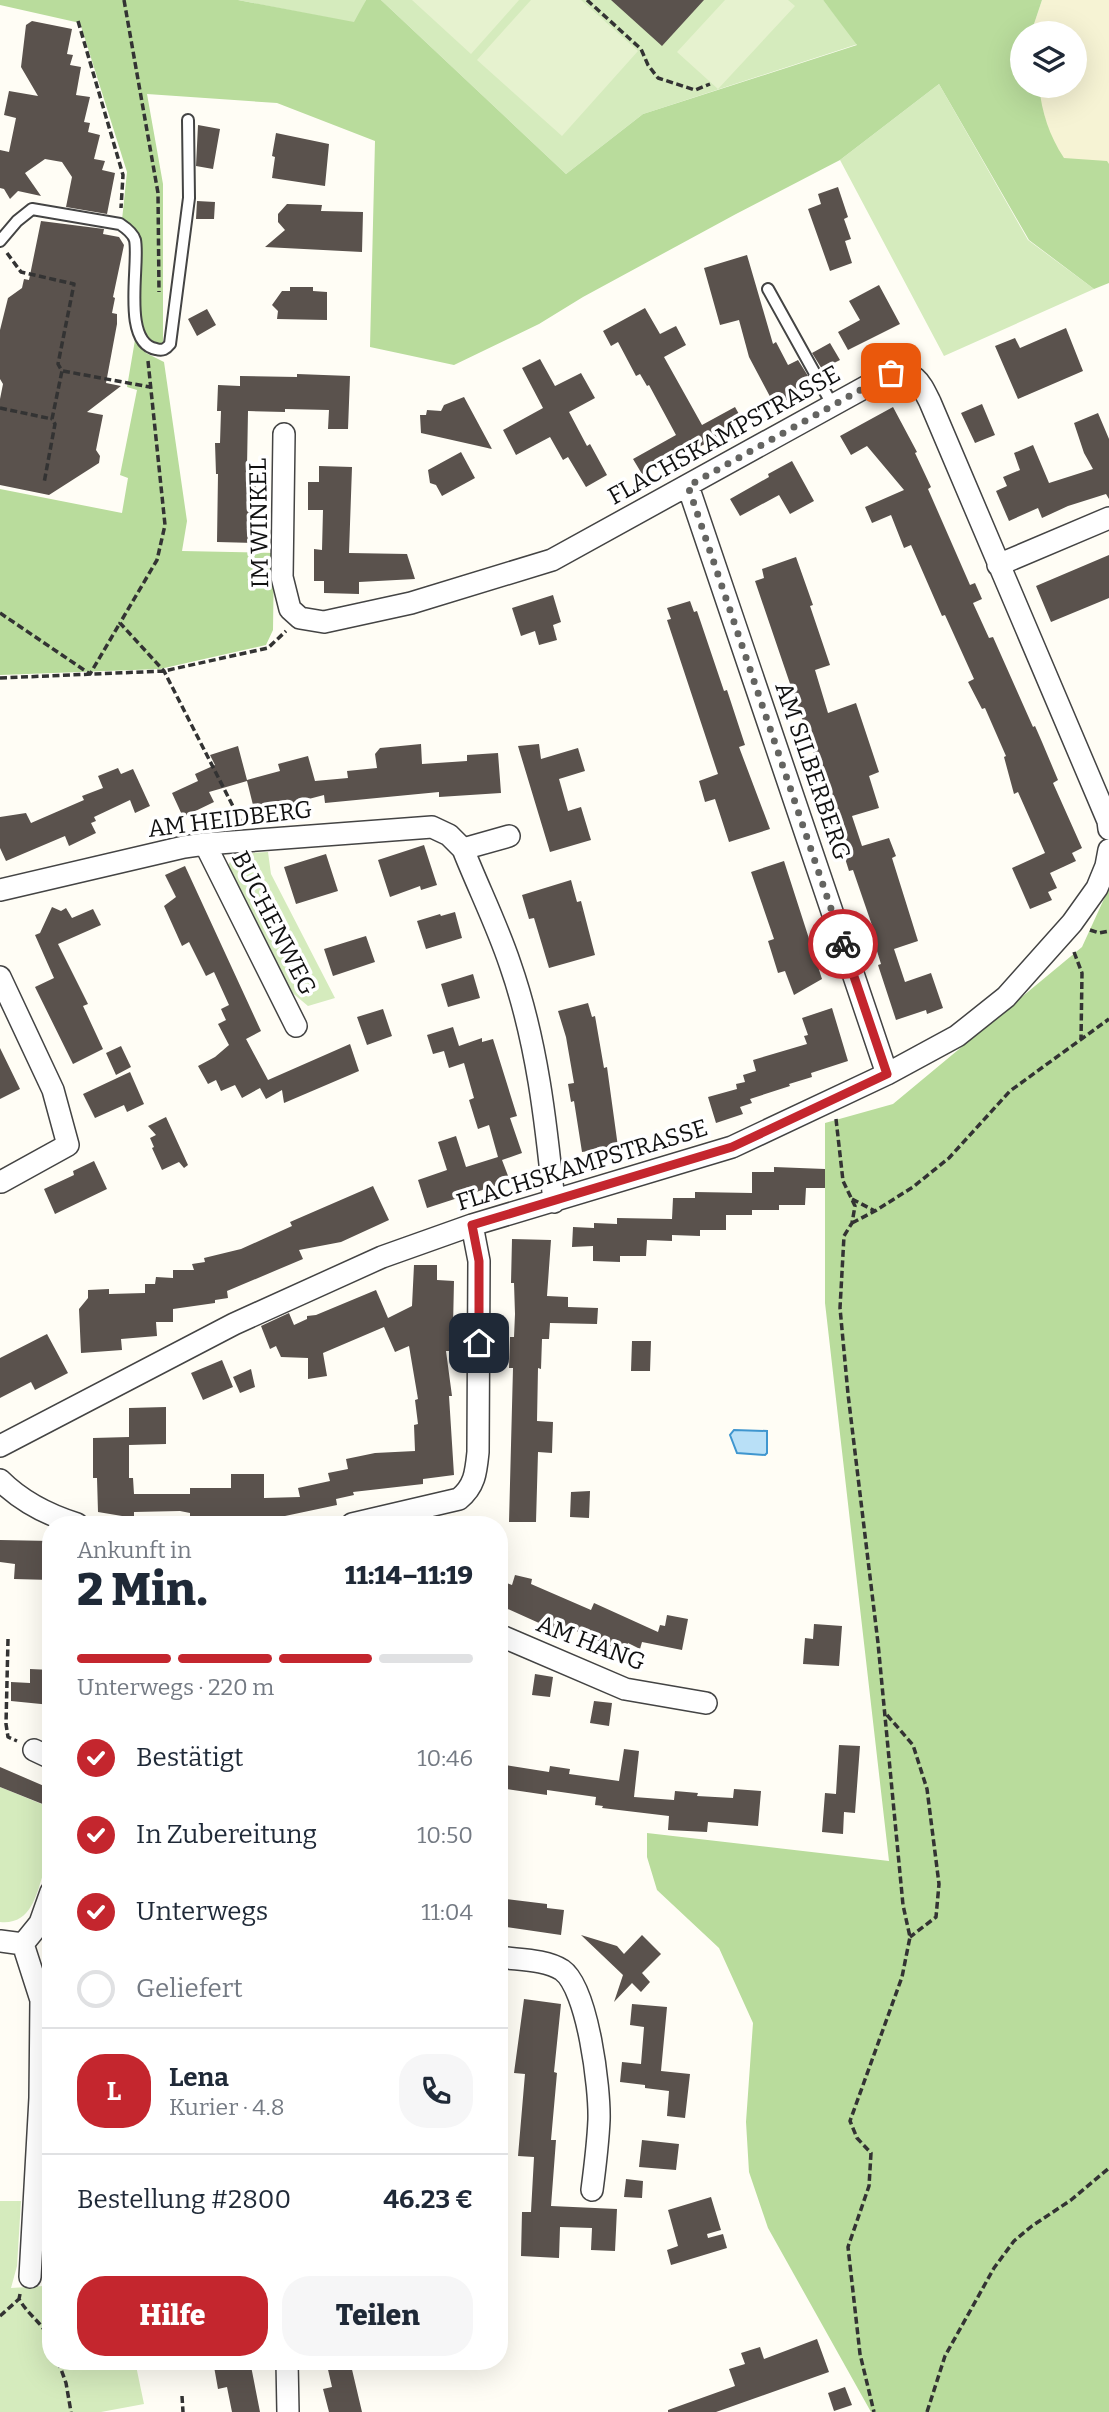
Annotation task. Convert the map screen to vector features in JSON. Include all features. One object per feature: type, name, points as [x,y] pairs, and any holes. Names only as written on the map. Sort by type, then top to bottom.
[{"type":"street","name":"FLACHSKAMPSTRASSE","points":[[300,618],[324,622],[411,603],[552,560],[891,373],[904,372],[920,383],[930,402],[1108,821],[1109,829]]},
{"type":"street","name":"IM WINKEL","points":[[284,434],[282,577],[290,609],[300,618]]},
{"type":"street","name":"AM SILBERBERG","points":[[688,486],[887,1074]]},
{"type":"street","points":[[998,565],[1109,518]]},
{"type":"street","name":"AM HEIDBERG","points":[[0,890],[75,871],[205,844],[250,839],[432,827],[449,835],[463,849]]},
{"type":"street","points":[[509,836],[463,849],[510,964],[533,1048],[546,1120],[554,1202]]},
{"type":"street","name":"BUCHENWEG","points":[[205,844],[296,1026]]},
{"type":"street","name":"FLACHSKAMPSTRASSE","points":[[0,1446],[246,1318],[382,1256],[472,1225],[732,1147],[887,1074],[957,1036],[1006,997],[1065,931],[1097,888],[1109,850]]},
{"type":"street","points":[[0,977],[54,1090],[68,1146],[1,1182]]},
{"type":"street","points":[[403,1516],[458,1499],[469,1490],[475,1479],[478,1452],[479,1261],[472,1225]]},
{"type":"street","points":[[0,1480],[11,1491],[52,1516]]},
{"type":"street","name":"AM HANG","points":[[508,1639],[625,1689],[706,1703]]},
{"type":"street","points":[[23,1944],[42,1917]]},
{"type":"street","points":[[0,1941],[23,1944]]},
{"type":"street","points":[[23,1944],[41,2000],[42,2149]]},
{"type":"street","points":[[508,1958],[554,1966],[564,1971],[577,1989],[593,2049],[599,2118],[592,2190]]},
{"type":"street","points":[[30,2277],[42,2183]]},
{"type":"street","points":[[286,2370],[288,2412]]},
{"type":"lane","points":[[0,242],[16,220],[32,209],[120,224],[135,240],[133,291],[137,324],[144,342],[152,348],[163,350],[170,344],[189,198],[187,120]]},
{"type":"lane","points":[[768,289],[832,406]]},
{"type":"path","points":[[124,0],[158,193],[159,304]]},
{"type":"path","points":[[587,0],[640,49],[658,78],[695,90],[710,85]]},
{"type":"path","points":[[79,21],[123,175],[120,224]]},
{"type":"path","points":[[0,242],[21,272],[74,284],[58,364],[62,370],[44,482]]},
{"type":"path","points":[[90,674],[156,560],[164,525],[148,360],[152,348]]},
{"type":"path","points":[[62,370],[150,387]]},
{"type":"path","points":[[0,408],[52,419]]},
{"type":"path","points":[[0,613],[90,674]]},
{"type":"path","points":[[0,678],[164,671],[268,648],[300,618]]},
{"type":"path","points":[[120,623],[164,671],[250,839]]},
{"type":"path","points":[[1065,931],[1082,973],[1081,1040]]},
{"type":"path","points":[[852,1223],[876,1211],[940,1166],[1010,1091],[1109,1019]]},
{"type":"path","points":[[833,1099],[843,1181],[855,1206],[852,1223],[844,1236],[840,1308],[886,1713],[903,1905],[910,1937],[902,1977],[850,2121],[857,2138],[871,2153],[869,2186],[848,2247],[860,2354],[873,2412]]},
{"type":"path","points":[[852,1199],[876,1211]]},
{"type":"path","points":[[8,1639],[8,1737],[42,1754]]},
{"type":"path","points":[[886,1713],[913,1745],[926,1789],[939,1884],[936,1917],[910,1937]]},
{"type":"path","points":[[927,2412],[945,2356],[994,2268],[1014,2241],[1072,2200],[1109,2168]]},
{"type":"path","points":[[0,2316],[19,2299],[20,2292],[30,2277]]},
{"type":"path","points":[[19,2299],[42,2327]]},
{"type":"path","points":[[61,2370],[71,2412]]},
{"type":"path","points":[[182,2396],[183,2412]]},
{"type":"shaded area","points":[[1042,0],[1109,0],[1109,245],[1005,113],[1014,98],[1087,98],[1087,21],[1035,21]]},
{"type":"green space","points":[[0,0],[238,0],[354,22],[366,0],[381,0],[566,174],[643,114],[857,45],[823,0],[1042,0],[1035,21],[1010,21],[1010,98],[1041,98],[1047,124],[1064,158],[1107,161],[1109,164],[1109,283],[1094,289],[1029,240],[939,84],[840,160],[583,297],[539,324],[454,365],[370,347],[375,141],[277,103],[147,94],[163,184],[163,346],[148,339],[140,329],[138,238],[122,220],[127,172],[80,23],[0,5]]},
{"type":"green space","points":[[238,0],[366,0],[355,23]]},
{"type":"green space","points":[[381,0],[823,0],[858,44],[643,114],[566,174]]},
{"type":"green space","points":[[412,0],[519,0],[471,54]]},
{"type":"green space","points":[[531,0],[581,0],[638,51],[562,136],[477,60]]},
{"type":"green space","points":[[725,0],[788,0],[795,6],[718,89],[677,52]]},
{"type":"green space","points":[[939,84],[1028,240],[1094,289],[944,356],[840,160]]},
{"type":"green space","points":[[135,340],[146,353],[164,362],[187,521],[182,551],[274,553],[273,630],[266,645],[160,669],[0,675],[0,489],[122,513],[128,478],[120,475],[137,390],[127,387]]},
{"type":"green space","points":[[268,852],[271,874],[335,998],[308,1006],[283,985],[225,870],[235,854]]},
{"type":"green space","points":[[1109,888],[1109,2412],[871,2412],[768,2228],[749,2172],[746,2122],[753,2023],[719,1948],[657,1890],[647,1857],[647,1833],[889,1861],[825,1303],[825,1123],[893,1104],[1082,947]]},
{"type":"green space","points":[[0,1787],[42,1804],[42,1879],[25,1914],[10,1922],[0,1922]]},
{"type":"green space","points":[[0,2201],[21,2201],[17,2266],[11,2288],[42,2286],[42,2370],[137,2370],[144,2404],[101,2412],[0,2412]]},
{"type":"water","points":[[734,1430],[767,1431],[767,1453],[737,1453],[730,1435]]},
{"type":"building","points":[[611,0],[704,0],[662,46]]},
{"type":"building","points":[[32,21],[72,29],[67,54],[73,55],[70,65],[81,67],[76,95],[90,97],[84,122],[90,123],[88,132],[100,135],[94,159],[105,161],[102,170],[115,173],[107,214],[66,207],[72,177],[62,162],[45,159],[25,173],[41,196],[18,191],[10,199],[4,189],[0,188],[0,150],[9,152],[16,118],[4,115],[9,91],[38,96],[21,67],[26,25]]},
{"type":"building","points":[[198,125],[220,129],[213,169],[196,166]]},
{"type":"building","points":[[276,133],[329,144],[325,186],[272,178]]},
{"type":"building","points":[[838,187],[848,217],[844,219],[851,239],[845,241],[852,263],[830,271],[808,209],[821,204],[818,194]]},
{"type":"building","points":[[197,201],[215,202],[214,219],[196,219]]},
{"type":"building","points":[[287,204],[322,205],[321,211],[363,212],[362,252],[265,247],[285,230],[278,222],[278,214]]},
{"type":"building","points":[[41,221],[104,229],[103,234],[119,237],[124,245],[113,297],[112,313],[117,314],[117,324],[106,383],[121,386],[87,412],[103,415],[96,450],[100,456],[99,463],[49,495],[0,485],[0,399],[3,384],[0,379],[0,330],[8,298],[22,288],[24,279],[29,280]]},
{"type":"building","points":[[747,255],[773,344],[776,342],[788,365],[798,360],[808,376],[798,382],[803,391],[775,406],[749,357],[739,320],[720,325],[704,268]]},
{"type":"building","points":[[879,285],[900,324],[848,350],[838,332],[860,320],[849,301]]},
{"type":"building","points":[[290,287],[313,287],[313,291],[327,292],[327,320],[277,319],[278,311],[272,305],[282,291],[290,291]]},
{"type":"building","points":[[645,308],[660,334],[676,326],[686,345],[664,357],[702,425],[735,407],[744,423],[642,474],[633,459],[676,435],[649,385],[647,386],[640,374],[636,376],[618,342],[611,346],[603,331]]},
{"type":"building","points":[[207,309],[216,325],[197,336],[188,319]]},
{"type":"building","points":[[1066,328],[1083,371],[1018,399],[995,346],[1015,338],[1020,348]]},
{"type":"building","points":[[830,343],[840,360],[822,369],[812,353]]},
{"type":"building","points":[[540,359],[555,386],[581,373],[595,398],[569,412],[587,446],[590,444],[607,475],[586,487],[568,457],[563,460],[550,437],[516,455],[503,430],[543,408],[522,368]]},
{"type":"building","points":[[297,374],[350,376],[348,429],[328,429],[329,410],[248,411],[247,467],[256,467],[255,543],[217,542],[218,474],[215,443],[220,443],[221,411],[217,411],[218,385],[240,386],[240,376],[297,377]]},
{"type":"building","points":[[464,397],[492,449],[421,433],[420,415],[426,415],[427,410],[441,411],[444,405]]},
{"type":"building","points":[[982,404],[995,435],[975,443],[961,413]]},
{"type":"building","points":[[893,407],[917,452],[915,453],[931,487],[928,489],[970,585],[975,583],[982,599],[973,603],[989,638],[993,637],[1033,727],[1035,726],[1058,780],[1053,783],[1082,848],[1072,853],[1076,861],[1050,873],[1057,888],[1048,892],[1052,900],[1030,909],[1012,868],[1045,853],[1018,792],[1014,794],[1004,757],[1006,756],[985,708],[982,709],[968,682],[974,679],[945,615],[942,616],[911,545],[904,548],[891,515],[872,523],[865,507],[904,490],[867,446],[851,455],[840,436]]},
{"type":"building","points":[[1098,413],[1109,439],[1109,499],[1106,494],[1068,506],[1042,518],[1038,508],[1009,521],[996,491],[1007,486],[1003,477],[1020,470],[1014,453],[1033,445],[1049,483],[1093,469],[1084,453],[1074,423]]},
{"type":"building","points":[[461,452],[475,478],[442,496],[436,485],[430,483],[428,470]]},
{"type":"building","points":[[792,461],[814,501],[790,514],[779,495],[740,516],[730,499]]},
{"type":"building","points":[[319,466],[352,467],[349,553],[407,554],[415,579],[359,582],[359,594],[324,593],[324,581],[314,581],[314,549],[322,550],[323,510],[308,510],[308,482],[319,482]]},
{"type":"building","points":[[1109,555],[1109,598],[1051,622],[1036,586]]},
{"type":"building","points":[[796,557],[830,665],[815,670],[828,713],[856,703],[879,772],[869,776],[879,808],[852,816],[862,846],[889,838],[896,856],[892,858],[918,941],[894,949],[905,982],[931,973],[943,1008],[927,1014],[926,1010],[896,1020],[878,965],[881,964],[872,935],[875,934],[853,870],[849,871],[819,776],[817,777],[810,758],[815,757],[755,581],[764,578],[762,569]]},
{"type":"building","points":[[553,595],[561,622],[553,625],[557,640],[539,645],[535,631],[521,636],[512,608]]},
{"type":"building","points":[[690,601],[694,612],[697,611],[724,691],[727,690],[745,745],[739,747],[770,829],[729,842],[715,799],[705,802],[699,781],[718,774],[667,620],[671,619],[667,608]]},
{"type":"building","points":[[421,744],[422,764],[467,761],[467,755],[498,753],[501,793],[439,797],[439,792],[325,803],[324,795],[255,813],[247,781],[209,792],[214,802],[183,817],[172,793],[198,781],[195,774],[215,765],[210,755],[238,746],[247,780],[280,771],[278,764],[308,756],[315,781],[348,778],[347,771],[377,768],[375,754],[380,748]]},
{"type":"building","points":[[539,744],[541,759],[578,748],[585,771],[559,779],[568,811],[581,807],[591,840],[550,852],[518,746]]},
{"type":"building","points":[[118,768],[121,774],[133,769],[150,806],[135,813],[130,800],[94,817],[96,821],[91,823],[96,833],[69,846],[65,836],[6,861],[0,848],[0,817],[26,813],[31,823],[84,800],[82,796],[103,788],[98,776]]},
{"type":"building","points":[[424,845],[437,885],[421,890],[420,886],[390,897],[378,860]]},
{"type":"building","points":[[326,854],[338,891],[296,904],[284,867]]},
{"type":"building","points":[[784,861],[822,979],[794,995],[785,971],[778,973],[768,941],[774,939],[751,872]]},
{"type":"building","points":[[185,866],[261,1031],[246,1039],[268,1080],[350,1044],[359,1071],[284,1103],[282,1090],[266,1099],[260,1088],[242,1098],[235,1085],[221,1091],[216,1080],[208,1084],[198,1066],[229,1045],[218,1024],[226,1020],[221,1009],[229,1005],[214,972],[206,976],[189,942],[182,946],[164,906],[176,897],[165,875]]},
{"type":"building","points":[[571,880],[577,902],[581,901],[595,955],[549,968],[534,918],[529,919],[522,895]]},
{"type":"building","points":[[52,907],[61,911],[66,908],[72,918],[93,909],[101,925],[58,944],[88,1004],[83,1006],[103,1049],[73,1064],[35,987],[54,978],[35,935],[40,933]]},
{"type":"building","points":[[455,912],[462,938],[426,949],[417,921]]},
{"type":"building","points":[[366,936],[375,962],[333,976],[324,949]]},
{"type":"building","points":[[473,974],[480,998],[448,1007],[441,984]]},
{"type":"building","points":[[588,1003],[592,1017],[595,1016],[604,1068],[607,1067],[618,1147],[582,1152],[574,1101],[571,1102],[568,1084],[574,1083],[566,1037],[558,1011]]},
{"type":"building","points":[[832,1008],[848,1061],[811,1073],[812,1077],[789,1084],[790,1086],[750,1099],[752,1103],[740,1107],[743,1114],[716,1123],[708,1097],[737,1089],[736,1084],[745,1082],[743,1075],[756,1071],[753,1060],[807,1044],[804,1036],[808,1035],[802,1018]]},
{"type":"building","points":[[383,1009],[392,1036],[367,1045],[357,1017]]},
{"type":"building","points":[[453,1027],[459,1046],[482,1038],[482,1042],[493,1039],[517,1116],[510,1118],[522,1153],[502,1160],[510,1181],[427,1208],[418,1180],[447,1170],[438,1142],[456,1136],[466,1167],[498,1157],[489,1125],[478,1129],[469,1100],[474,1098],[464,1063],[449,1068],[444,1051],[433,1054],[427,1035]]},
{"type":"building","points":[[121,1046],[131,1067],[116,1075],[106,1053]]},
{"type":"building","points":[[0,1048],[20,1089],[0,1099]]},
{"type":"building","points":[[130,1072],[144,1104],[127,1112],[124,1105],[95,1118],[83,1094]]},
{"type":"building","points":[[166,1117],[188,1165],[184,1168],[179,1162],[162,1170],[152,1148],[154,1147],[150,1138],[156,1135],[148,1126]]},
{"type":"building","points":[[94,1161],[107,1189],[55,1214],[44,1189],[74,1175],[73,1171]]},
{"type":"building","points":[[774,1167],[825,1169],[825,1188],[806,1188],[805,1205],[779,1205],[779,1210],[752,1210],[752,1215],[726,1215],[726,1230],[700,1230],[700,1236],[672,1235],[672,1241],[647,1240],[646,1256],[620,1256],[620,1262],[593,1261],[593,1246],[572,1247],[573,1227],[594,1228],[594,1223],[617,1224],[617,1218],[672,1219],[673,1198],[695,1198],[695,1192],[752,1193],[752,1172],[774,1172]]},
{"type":"building","points":[[373,1186],[389,1220],[341,1242],[299,1250],[303,1259],[227,1291],[228,1298],[215,1300],[215,1303],[173,1309],[173,1322],[156,1322],[157,1336],[121,1339],[122,1350],[81,1353],[79,1309],[88,1298],[88,1290],[109,1289],[109,1294],[145,1293],[145,1284],[155,1284],[156,1277],[173,1278],[173,1270],[194,1270],[192,1264],[205,1262],[204,1258],[241,1249],[292,1226],[290,1222]]},
{"type":"building","points":[[512,1239],[551,1240],[547,1296],[568,1297],[568,1307],[598,1308],[597,1324],[550,1323],[549,1339],[542,1339],[541,1369],[538,1368],[537,1421],[553,1422],[552,1453],[538,1452],[536,1522],[509,1522],[513,1368],[509,1368],[510,1337],[514,1337],[515,1314],[514,1283],[511,1283]]},
{"type":"building","points":[[414,1265],[437,1265],[437,1280],[454,1281],[453,1327],[450,1326],[449,1351],[446,1351],[452,1396],[449,1396],[454,1475],[423,1479],[423,1484],[353,1492],[354,1495],[336,1499],[337,1505],[285,1516],[190,1516],[190,1513],[180,1511],[134,1512],[134,1516],[122,1516],[98,1512],[97,1478],[93,1478],[93,1438],[129,1437],[129,1408],[166,1407],[166,1444],[129,1445],[129,1478],[133,1478],[134,1494],[190,1494],[190,1488],[231,1488],[231,1474],[264,1474],[264,1498],[300,1497],[298,1488],[330,1481],[328,1473],[348,1469],[346,1459],[375,1453],[415,1451],[414,1425],[418,1424],[415,1400],[418,1399],[409,1346],[395,1352],[384,1327],[323,1353],[327,1376],[308,1379],[308,1358],[281,1357],[276,1346],[270,1349],[261,1326],[289,1313],[294,1325],[307,1319],[307,1316],[316,1315],[376,1290],[388,1318],[412,1306]]},
{"type":"building","points":[[47,1334],[68,1373],[35,1390],[31,1382],[0,1398],[0,1358]]},
{"type":"building","points":[[632,1341],[651,1341],[650,1371],[631,1371]]},
{"type":"building","points":[[222,1360],[233,1387],[203,1400],[191,1373]]},
{"type":"building","points":[[251,1369],[255,1387],[240,1393],[233,1377]]},
{"type":"building","points":[[590,1491],[589,1518],[570,1517],[571,1492]]},
{"type":"building","points":[[0,1540],[42,1541],[42,1580],[14,1579],[15,1564],[0,1562]]},
{"type":"building","points":[[515,1575],[532,1579],[531,1584],[591,1610],[594,1603],[658,1632],[660,1625],[665,1626],[667,1615],[688,1619],[682,1650],[642,1642],[640,1649],[628,1643],[624,1652],[572,1629],[561,1626],[559,1632],[508,1609],[508,1583],[512,1585]]},
{"type":"building","points":[[814,1624],[842,1626],[839,1666],[803,1664],[805,1638],[813,1639]]},
{"type":"building","points":[[30,1669],[42,1670],[42,1704],[11,1701],[11,1682],[30,1683]]},
{"type":"building","points":[[535,1674],[553,1677],[550,1697],[532,1695]]},
{"type":"building","points":[[594,1701],[612,1703],[609,1726],[590,1723]]},
{"type":"building","points":[[839,1745],[860,1746],[855,1813],[844,1812],[843,1834],[822,1832],[825,1793],[836,1794]]},
{"type":"building","points":[[624,1749],[639,1751],[634,1797],[674,1800],[675,1791],[698,1793],[697,1796],[733,1798],[734,1789],[761,1791],[758,1826],[708,1822],[707,1832],[668,1830],[669,1816],[602,1808],[603,1806],[595,1805],[596,1797],[547,1790],[547,1795],[508,1789],[508,1765],[549,1772],[550,1766],[570,1769],[569,1774],[619,1781]]},
{"type":"building","points":[[0,1767],[42,1785],[42,1804],[0,1787]]},
{"type":"building","points":[[508,1899],[547,1904],[547,1908],[564,1910],[561,1935],[508,1927]]},
{"type":"building","points":[[581,1935],[617,1946],[624,1954],[642,1935],[661,1954],[642,1973],[650,1982],[641,1992],[632,1983],[614,2002],[623,1975]]},
{"type":"building","points":[[524,1999],[561,2004],[554,2072],[557,2073],[551,2140],[556,2140],[551,2206],[617,2209],[615,2251],[591,2250],[592,2228],[560,2227],[559,2258],[521,2256],[522,2212],[531,2212],[534,2157],[518,2156],[525,2074],[514,2073]]},
{"type":"building","points":[[632,2004],[667,2007],[661,2071],[690,2074],[685,2118],[667,2116],[669,2091],[620,2082],[622,2062],[641,2064],[644,2027],[630,2025]]},
{"type":"building","points":[[642,2140],[679,2144],[676,2170],[639,2167]]},
{"type":"building","points":[[626,2179],[643,2181],[642,2198],[624,2197]]},
{"type":"building","points":[[711,2197],[721,2230],[707,2234],[708,2238],[723,2234],[727,2248],[671,2265],[667,2250],[678,2246],[668,2210]]},
{"type":"building","points":[[817,2339],[829,2372],[716,2412],[668,2412],[735,2386],[729,2369],[745,2364],[741,2353],[760,2347],[764,2359]]},
{"type":"building","points":[[215,2370],[252,2370],[260,2412],[232,2412],[227,2387],[218,2389]]},
{"type":"building","points":[[328,2370],[352,2370],[362,2412],[329,2412],[323,2389],[332,2387]]},
{"type":"building","points":[[845,2387],[852,2405],[834,2411],[828,2393]]},
{"type":"way so far","points":[[843,944],[688,486],[891,373]]},
{"type":"route","points":[[479,1343],[479,1261],[472,1225],[732,1147],[887,1074],[843,944]]}]
